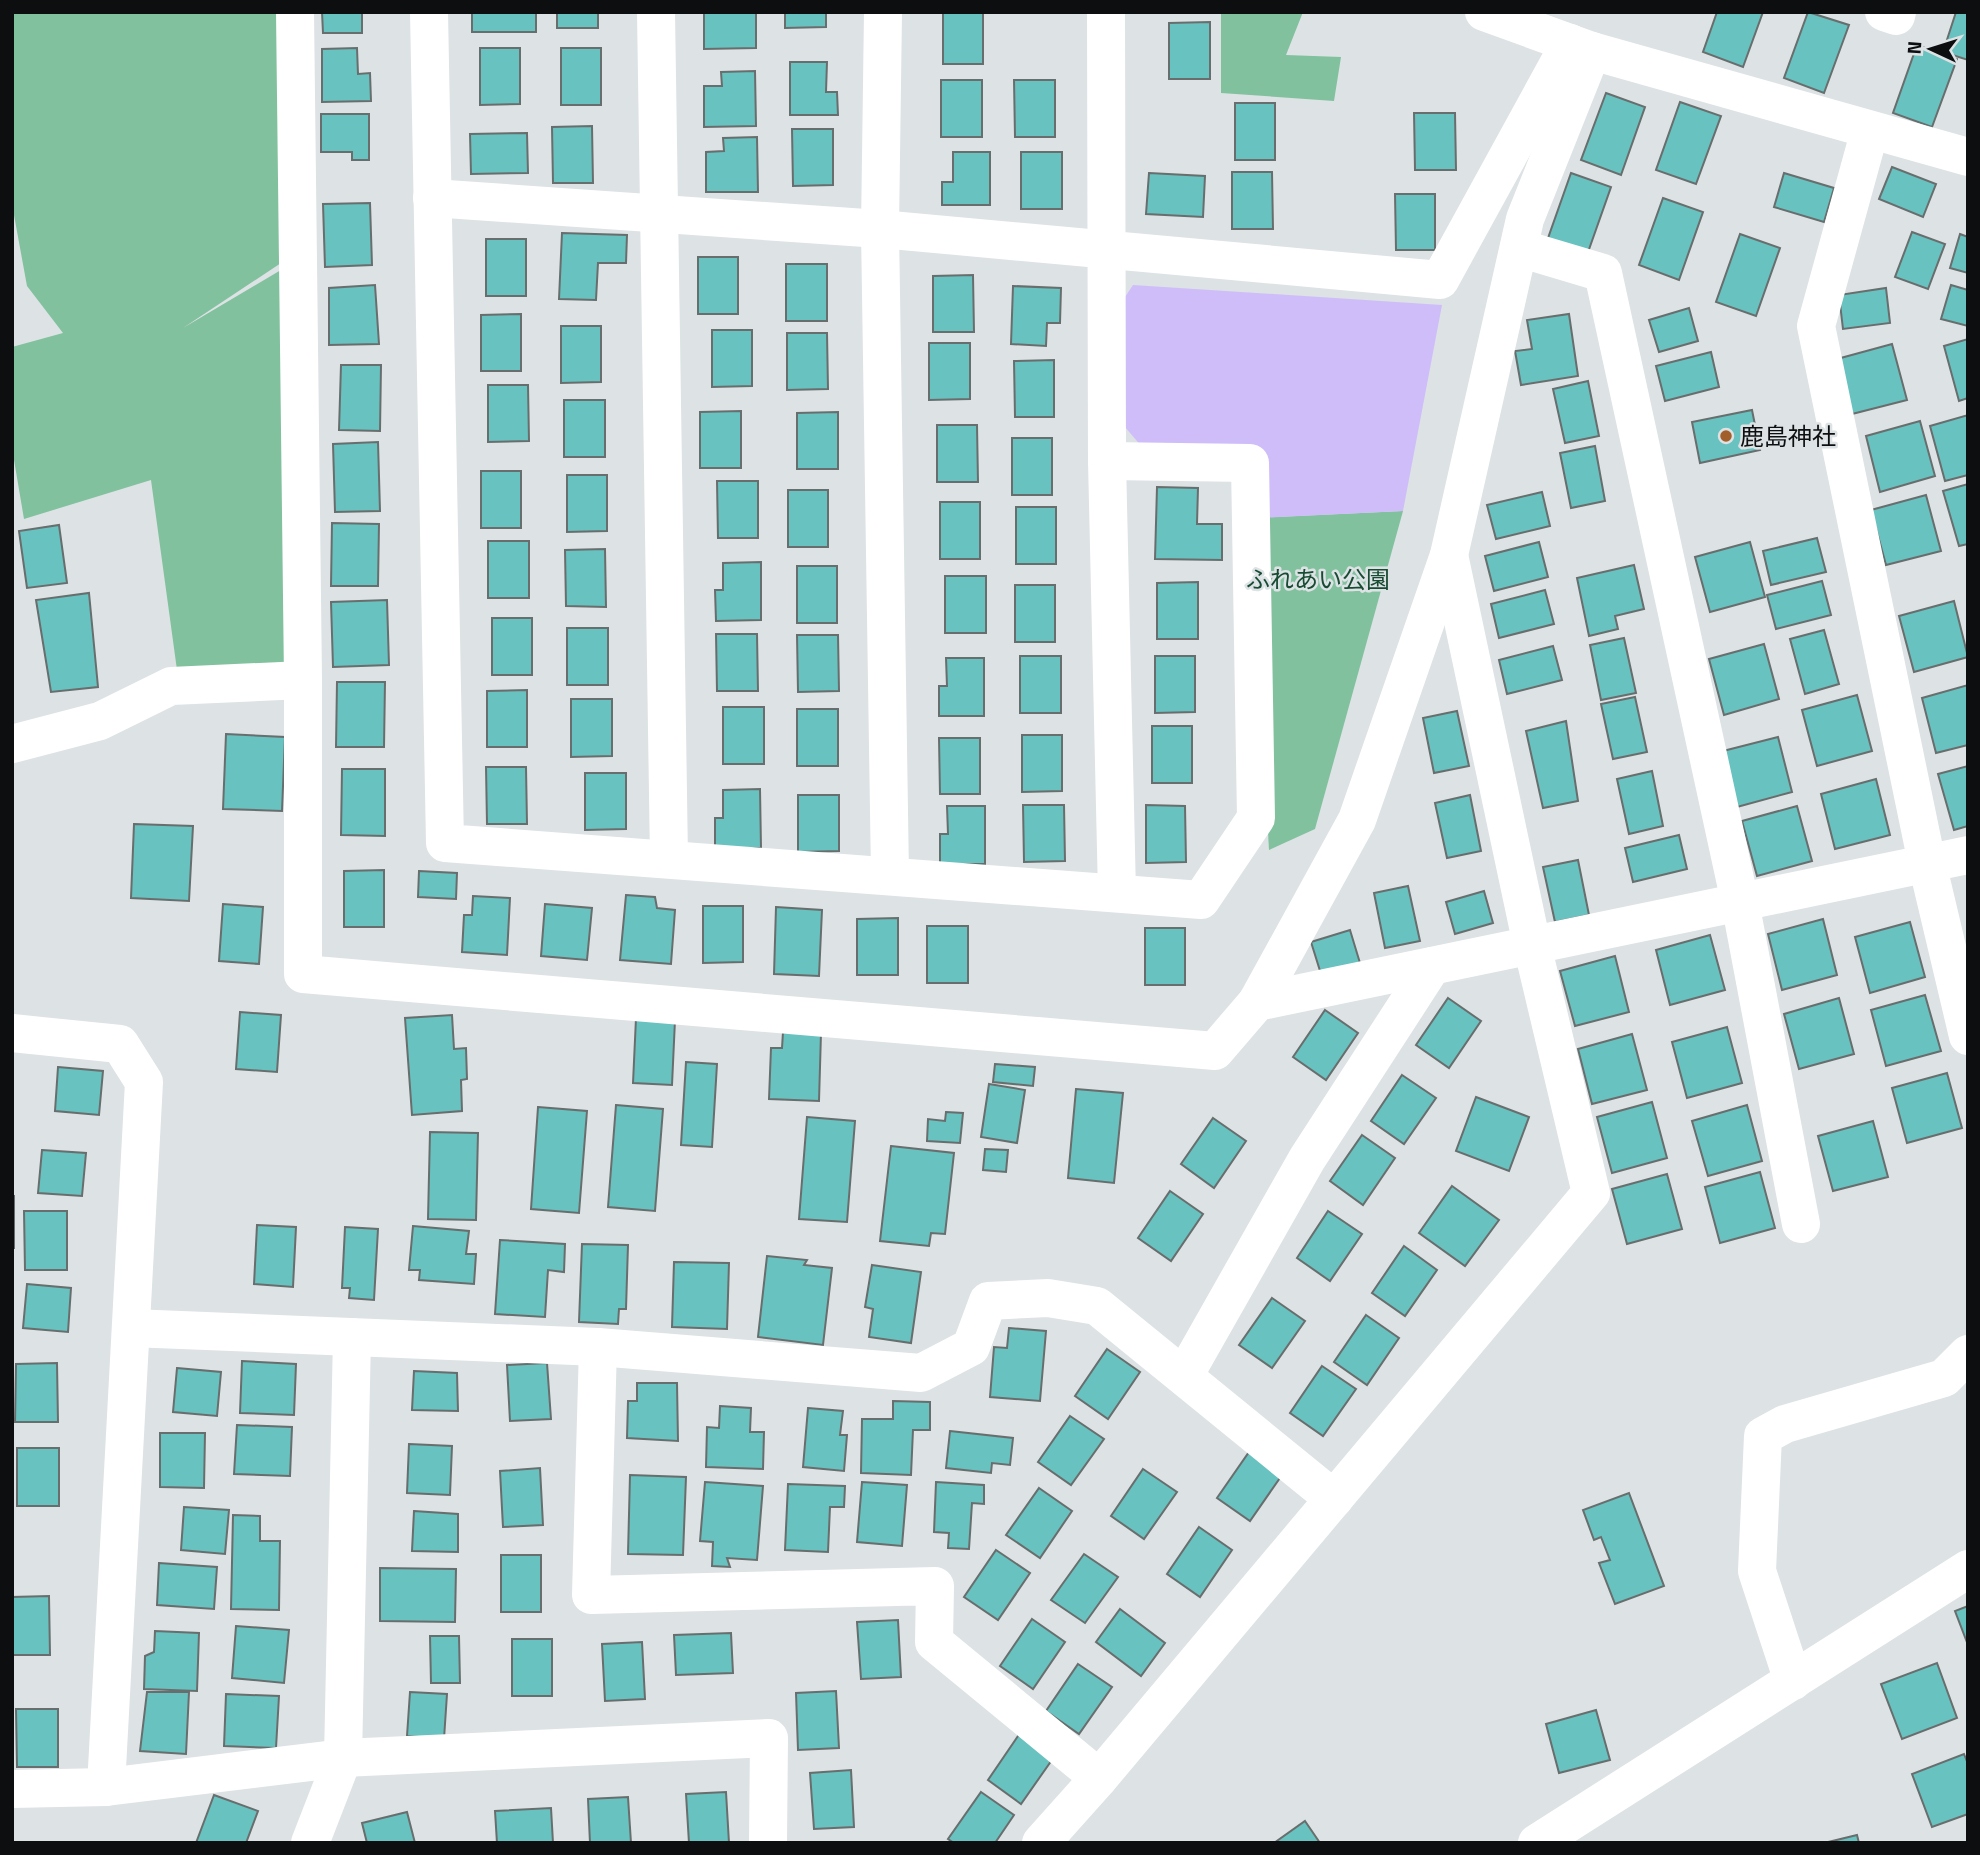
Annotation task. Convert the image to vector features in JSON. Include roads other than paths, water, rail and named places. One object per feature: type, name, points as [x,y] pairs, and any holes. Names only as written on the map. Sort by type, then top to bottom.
[{"type":"street","points":[[295,12],[303,680],[303,974],[1215,1051],[1257,1002],[1357,820],[1449,555],[1525,219],[1581,47]]},
{"type":"street","points":[[429,12],[445,843],[1201,900],[1256,818],[1250,463],[1107,460]]},
{"type":"street","points":[[656,12],[669,859]]},
{"type":"street","points":[[883,12],[880,229],[890,876]]},
{"type":"street","points":[[1106,12],[1107,460],[1117,893]]},
{"type":"street","points":[[1484,12],[1581,47],[1968,158]]},
{"type":"street","points":[[1884,12],[1896,16],[1897,12]]},
{"type":"street","points":[[432,198],[880,229],[1440,280],[1581,47]]},
{"type":"street","points":[[1870,130],[1816,326],[1927,863],[1968,1036]]},
{"type":"street","points":[[1519,248],[1603,273],[1740,902],[1801,1224]]},
{"type":"street","points":[[1041,1843],[1099,1779],[1591,1193],[1532,945],[1449,555]]},
{"type":"street","points":[[13,737],[100,721],[171,686],[303,680]]},
{"type":"street","points":[[1257,1002],[1968,855]]},
{"type":"street","points":[[1184,1376],[1307,1159],[1432,966]]},
{"type":"street","points":[[12,1033],[120,1044],[144,1082],[106,1787]]},
{"type":"street","points":[[131,1328],[598,1348],[921,1373],[971,1347],[988,1301],[1048,1298],[1097,1306],[1334,1499]]},
{"type":"street","points":[[310,1843],[343,1758],[352,1337]]},
{"type":"street","points":[[598,1348],[591,1595],[936,1586],[934,1642],[1099,1779]]},
{"type":"street","points":[[1793,1681],[1757,1571],[1763,1436],[1785,1424],[1944,1378],[1968,1354]]},
{"type":"street","points":[[1537,1843],[1968,1569]]},
{"type":"street","points":[[12,1789],[106,1787],[343,1758],[769,1738],[768,1843]]},
{"type":"place","name":"鹿島神社","points":[[1726,436]]},
{"type":"park label","name":"ふれあい公園","points":[[1318,579]]}]
